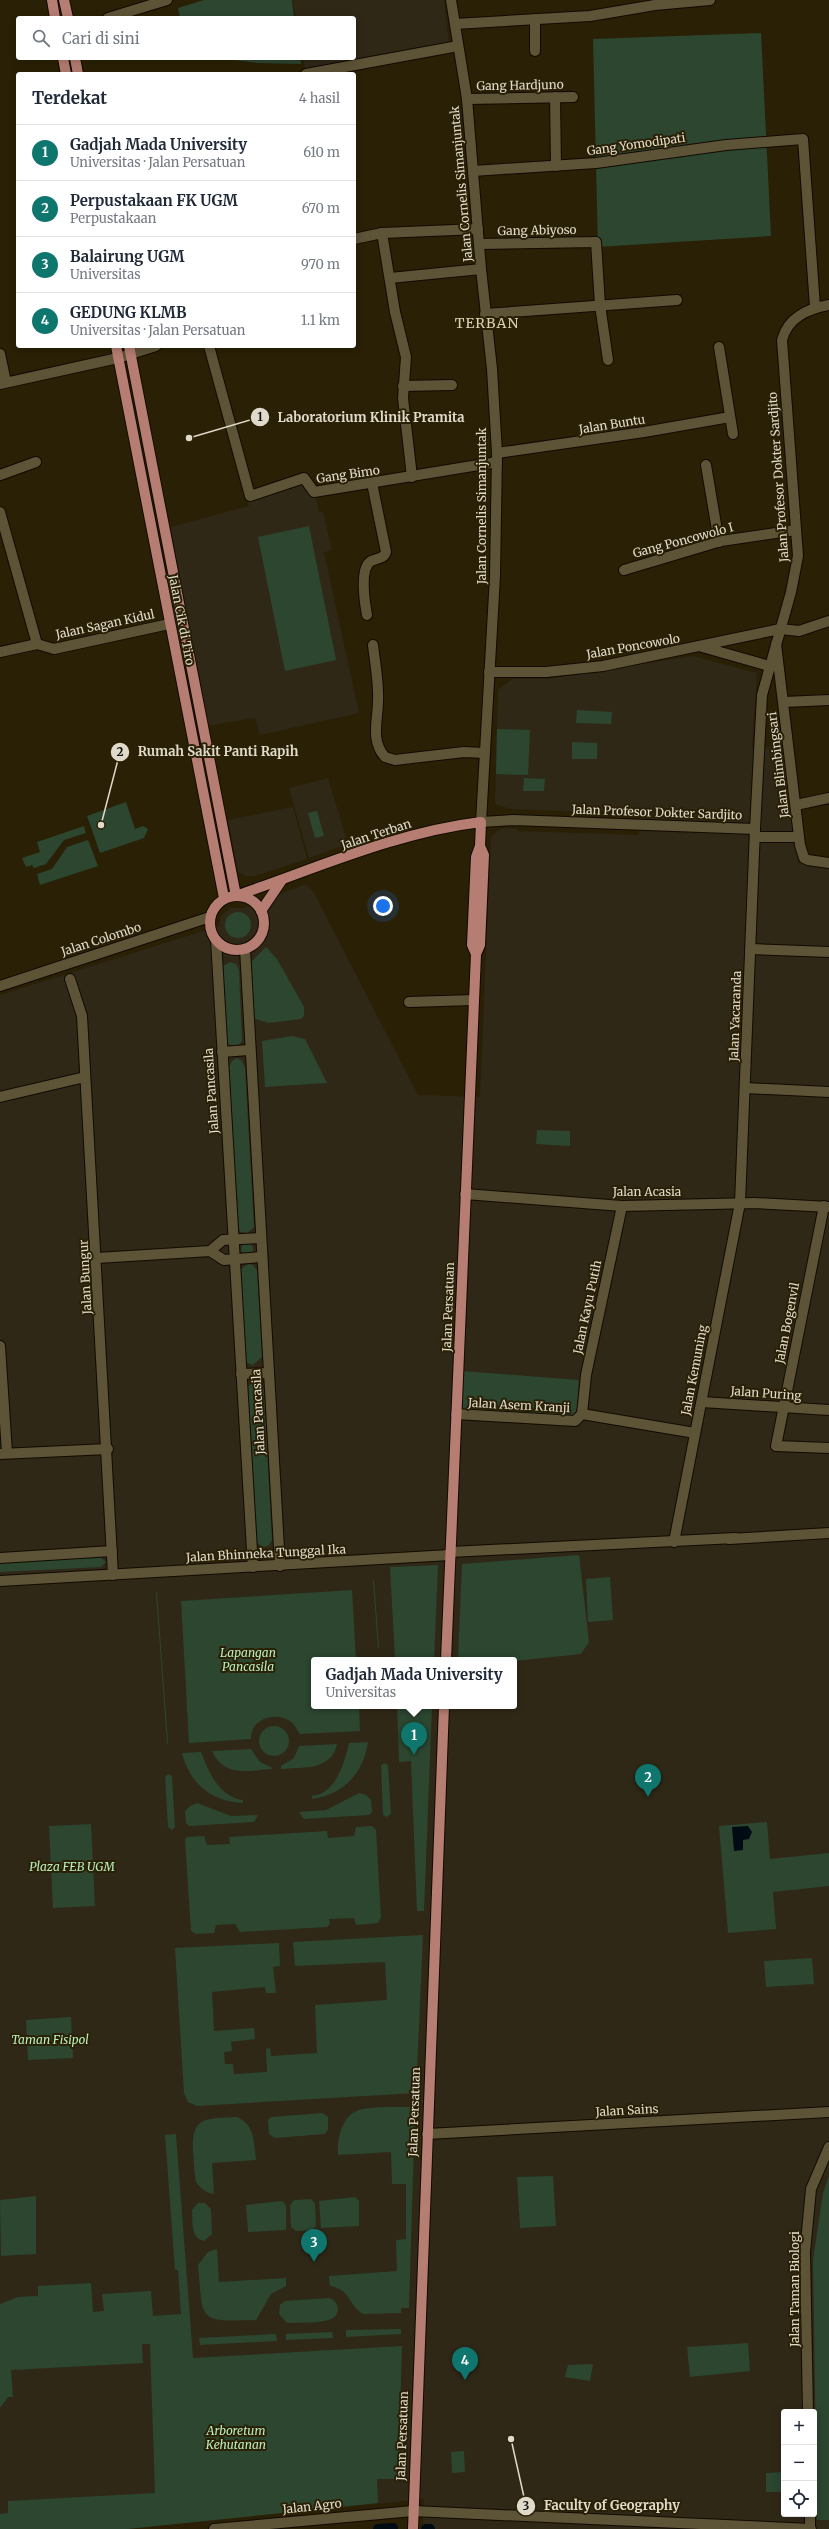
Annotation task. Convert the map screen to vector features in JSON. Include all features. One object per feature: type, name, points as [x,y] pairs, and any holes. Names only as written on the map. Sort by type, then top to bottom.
[{"type":"main road","points":[[52,0],[55,16]]},
{"type":"main road","points":[[64,0],[68,16]]},
{"type":"main road","points":[[63,60],[66,72]]},
{"type":"main road","points":[[75,60],[78,72]]},
{"type":"main road","name":"Jalan Cik di Tiro","points":[[116,348],[169,624],[224,898]]},
{"type":"main road","name":"Jalan Cik di Tiro","points":[[129,350],[237,896]]},
{"type":"main road","name":"Jalan Terban","points":[[237,896],[412,836],[447,827],[481,822]]},
{"type":"main road","name":"Jalan Persatuan","points":[[446,1657],[476,954],[472,945],[476,857],[480,846],[481,822]]},
{"type":"main road","points":[[261,911],[282,880]]},
{"type":"main road","points":[[237,896],[254,901],[261,911],[264,924],[262,932],[255,943],[245,949],[228,949],[216,940],[210,928],[210,916],[215,906],[224,898],[237,896]]},
{"type":"main road","name":"Jalan Persatuan","points":[[413,2520],[426,2134],[444,1709]]},
{"type":"street","points":[[115,16],[167,0]]},
{"type":"street","name":"Jalan Cornelis Simanjuntak","points":[[451,0],[467,99],[485,314],[492,370],[497,458],[494,576],[481,822]]},
{"type":"street","points":[[455,24],[601,15],[647,3],[710,0]]},
{"type":"street","points":[[535,19],[535,51]]},
{"type":"street","points":[[317,72],[458,46]]},
{"type":"street","points":[[555,97],[556,166]]},
{"type":"street","name":"Gang Hardjuno","points":[[467,99],[573,97]]},
{"type":"street","name":"Gang Yomodipati","points":[[473,171],[556,166],[803,139],[815,308]]},
{"type":"street","points":[[356,239],[382,233],[478,229]]},
{"type":"street","points":[[382,233],[395,312],[406,357],[403,386],[405,430],[412,477]]},
{"type":"street","name":"Gang Abiyoso","points":[[479,244],[596,242],[600,305]]},
{"type":"street","points":[[390,278],[481,269]]},
{"type":"street","points":[[485,314],[677,300]]},
{"type":"street","points":[[600,305],[608,360]]},
{"type":"street","name":"Jalan Profesor Dokter Sardjito","points":[[481,822],[512,820],[755,833],[762,695],[768,666],[795,578],[798,556],[782,340],[791,321],[815,308],[829,305]]},
{"type":"street","points":[[719,347],[733,434]]},
{"type":"street","points":[[0,354],[3,383],[118,358],[129,350],[142,348]]},
{"type":"street","name":"Gang Bimo","points":[[210,348],[250,496],[304,478],[314,492],[412,477],[497,458]]},
{"type":"street","points":[[403,386],[452,385]]},
{"type":"street","name":"Jalan Buntu","points":[[497,458],[730,417]]},
{"type":"street","points":[[0,475],[36,462]]},
{"type":"street","points":[[706,465],[719,542]]},
{"type":"street","points":[[367,615],[363,591],[366,567],[370,562],[383,557],[386,552],[372,483]]},
{"type":"street","points":[[0,512],[37,644]]},
{"type":"street","name":"Gang Poncowolo I","points":[[624,570],[719,542],[796,530]]},
{"type":"street","name":"Jalan Poncowolo","points":[[489,672],[546,672],[603,666],[780,629],[799,631],[829,621]]},
{"type":"street","name":"Jalan Sagan Kidul","points":[[0,652],[37,644],[54,649],[169,624]]},
{"type":"street","name":"Jalan Blimbingsari","points":[[776,642],[799,837],[804,858],[829,863]]},
{"type":"street","points":[[373,645],[378,701],[374,726],[379,749],[385,757],[396,760],[464,752],[484,753]]},
{"type":"street","points":[[699,646],[768,666]]},
{"type":"street","points":[[784,702],[829,700]]},
{"type":"street","points":[[796,804],[829,798]]},
{"type":"street","points":[[755,833],[799,837]]},
{"type":"street","name":"Jalan Yacaranda","points":[[740,1203],[755,833]]},
{"type":"street","name":"Jalan Colombo","points":[[0,986],[210,916]]},
{"type":"street","name":"Jalan Pancasila","points":[[216,940],[253,1565]]},
{"type":"street","name":"Jalan Pancasila","points":[[245,949],[249,1050],[280,1564]]},
{"type":"street","points":[[750,949],[829,952]]},
{"type":"street","name":"Jalan Bungur","points":[[70,979],[82,1016],[108,1449],[113,1574]]},
{"type":"street","points":[[409,1002],[474,1000]]},
{"type":"street","points":[[222,1052],[249,1050]]},
{"type":"street","points":[[0,1097],[85,1077]]},
{"type":"street","points":[[745,1088],[829,1092]]},
{"type":"street","name":"Jalan Acasia","points":[[466,1194],[622,1206],[740,1203],[826,1207]]},
{"type":"street","name":"Jalan Kemuning","points":[[674,1541],[740,1203]]},
{"type":"street","name":"Jalan Kayu Putih","points":[[582,1414],[586,1374],[622,1206]]},
{"type":"street","name":"Jalan Bogenvil","points":[[826,1207],[776,1446],[829,1448]]},
{"type":"street","points":[[210,1251],[223,1240],[260,1238]]},
{"type":"street","points":[[97,1258],[210,1251],[224,1260],[261,1257]]},
{"type":"street","points":[[0,1346],[3,1453],[108,1449]]},
{"type":"street","points":[[241,1374],[268,1373]]},
{"type":"street","name":"Jalan Puring","points":[[702,1402],[829,1410]]},
{"type":"street","name":"Jalan Asem Kranji","points":[[456,1414],[575,1421],[582,1414],[695,1434]]},
{"type":"street","name":"Jalan Bhinneka Tunggal Ika","points":[[0,1581],[253,1565],[381,1560],[450,1553],[829,1533]]},
{"type":"street","points":[[0,1558],[112,1551]]},
{"type":"street","name":"Jalan Sains","points":[[426,2134],[829,2112]]},
{"type":"street","name":"Jalan Taman Biologi","points":[[808,2409],[805,2252],[811,2189],[829,2147]]},
{"type":"street","points":[[810,2517],[810,2529]]},
{"type":"street","name":"Jalan Agro","points":[[214,2529],[413,2520],[810,2529]]},
{"type":"shaded area","points":[[293,0],[444,0],[449,43],[306,72],[303,60],[356,60],[356,16],[296,16]]},
{"type":"shaded area","points":[[312,480],[319,512],[323,512],[332,550],[324,552],[359,713],[260,735],[255,718],[206,726],[167,528],[249,506],[247,499]]},
{"type":"shaded area","points":[[693,656],[757,673],[752,747],[786,748],[798,863],[829,866],[829,2529],[423,2529],[424,2499],[127,2529],[0,2529],[0,995],[219,926],[221,916],[230,908],[244,908],[306,884],[314,893],[418,1095],[480,1097],[491,837],[498,830],[505,828],[517,829],[517,831],[639,835],[640,814],[511,809],[497,805],[495,803],[498,690],[512,679],[548,679]]},
{"type":"shaded area","points":[[328,778],[348,844],[309,858],[289,788]]},
{"type":"shaded area","points":[[293,807],[307,859],[255,876],[245,876],[238,872],[228,820]]},
{"type":"shaded area","points":[[748,1826],[752,1832],[749,1839],[743,1840],[743,1850],[734,1851],[732,1827]]},
{"type":"green space","points":[[204,0],[292,0],[294,16],[180,16],[178,8]]},
{"type":"green space","points":[[761,33],[771,236],[598,247],[593,39]]},
{"type":"green space","points":[[233,60],[300,60],[301,64],[258,63]]},
{"type":"green space","points":[[309,526],[336,660],[285,671],[258,537]]},
{"type":"green space","points":[[577,710],[612,712],[611,724],[576,723]]},
{"type":"green space","points":[[497,729],[530,730],[528,775],[496,774]]},
{"type":"green space","points":[[572,742],[597,743],[597,759],[572,759]]},
{"type":"green space","points":[[524,778],[545,779],[544,791],[523,791]]},
{"type":"green space","points":[[126,802],[135,829],[143,826],[148,829],[144,838],[100,853],[87,816]]},
{"type":"green space","points":[[317,811],[324,836],[315,838],[308,813]]},
{"type":"green space","points":[[84,826],[86,833],[64,840],[46,864],[34,868],[32,865],[26,867],[22,858],[40,852],[37,842]]},
{"type":"green space","points":[[88,840],[98,866],[40,885],[37,874],[52,869],[67,847]]},
{"type":"green space","points":[[238,912],[247,916],[251,925],[247,934],[238,938],[229,934],[225,925],[229,916]]},
{"type":"green space","points":[[266,947],[277,959],[304,1007],[304,1016],[301,1019],[269,1023],[252,1018],[251,962]]},
{"type":"green space","points":[[230,962],[236,964],[239,970],[242,1041],[237,1047],[227,1044],[222,967]]},
{"type":"green space","points":[[292,1036],[305,1039],[327,1083],[265,1087],[262,1041]]},
{"type":"green space","points":[[237,1058],[242,1061],[245,1068],[254,1227],[247,1233],[241,1232],[237,1228],[228,1069],[232,1061]]},
{"type":"green space","points":[[537,1130],[570,1131],[570,1146],[536,1144]]},
{"type":"green space","points":[[245,1243],[249,1243],[253,1249],[249,1255],[245,1255],[241,1251],[241,1247]]},
{"type":"green space","points":[[248,1264],[253,1265],[257,1270],[262,1357],[253,1365],[245,1362],[240,1270]]},
{"type":"green space","points":[[463,1371],[579,1380],[576,1419],[459,1411]]},
{"type":"green space","points":[[254,1382],[260,1384],[264,1390],[272,1540],[269,1545],[264,1547],[256,1543],[247,1387]]},
{"type":"green space","points":[[579,1555],[589,1642],[581,1654],[517,1661],[517,1657],[458,1657],[462,1564]]},
{"type":"green space","points":[[100,1557],[106,1562],[101,1567],[0,1572],[0,1562]]},
{"type":"green space","points":[[438,1565],[434,1657],[395,1657],[390,1567]]},
{"type":"green space","points":[[610,1577],[613,1620],[588,1622],[586,1579]]},
{"type":"green space","points":[[374,1580],[379,1647],[378,1648],[373,1581]]},
{"type":"green space","name":"Lapangan Pancasila","points":[[352,1590],[356,1657],[311,1657],[311,1709],[359,1709],[360,1731],[300,1734],[290,1721],[284,1718],[271,1717],[264,1719],[255,1726],[251,1739],[189,1743],[181,1601]]},
{"type":"green space","points":[[157,1592],[168,1743],[167,1744],[156,1593]]},
{"type":"green space","points":[[397,1709],[432,1709],[424,1911],[417,1911],[411,1761],[399,1762]]},
{"type":"green space","points":[[274,1726],[285,1730],[289,1741],[285,1752],[274,1756],[263,1752],[259,1741],[263,1730]]},
{"type":"green space","points":[[368,1742],[362,1764],[350,1781],[334,1792],[312,1799],[312,1796],[327,1790],[337,1777],[349,1743]]},
{"type":"green space","points":[[337,1744],[334,1753],[329,1759],[322,1763],[315,1766],[281,1769],[281,1766],[294,1758],[299,1746]]},
{"type":"green space","points":[[251,1749],[260,1762],[271,1767],[272,1769],[245,1771],[230,1769],[217,1759],[212,1751]]},
{"type":"green space","points":[[201,1752],[217,1784],[228,1795],[243,1800],[243,1803],[232,1802],[212,1795],[196,1782],[185,1764],[182,1753]]},
{"type":"green space","points":[[384,1763],[388,1765],[391,1814],[387,1817],[383,1815],[381,1766]]},
{"type":"green space","points":[[168,1774],[172,1776],[175,1827],[172,1830],[168,1827],[165,1777]]},
{"type":"green space","points":[[359,1793],[366,1795],[371,1800],[372,1812],[369,1815],[304,1819],[299,1812],[326,1810]]},
{"type":"green space","points":[[197,1803],[231,1816],[258,1815],[254,1822],[189,1826],[186,1823],[185,1811],[190,1806]]},
{"type":"green space","points":[[767,1822],[770,1859],[829,1853],[829,1886],[773,1892],[776,1929],[728,1933],[719,1826]]},
{"type":"green space","name":"Plaza FEB UGM","points":[[91,1824],[95,1906],[53,1908],[49,1826]]},
{"type":"green space","points":[[372,1826],[376,1830],[381,1917],[378,1923],[356,1925],[354,1918],[329,1919],[330,1924],[327,1927],[240,1932],[235,1924],[216,1925],[214,1933],[196,1934],[191,1931],[185,1840],[187,1837],[204,1836],[207,1845],[230,1844],[229,1837],[327,1831],[328,1838],[354,1836],[356,1827]]},
{"type":"green space","points":[[423,1935],[416,2093],[197,2106],[188,2102],[184,2093],[175,1948],[279,1943],[280,1966],[273,1967],[276,1993],[266,1993],[265,1987],[212,1992],[214,2031],[254,2028],[255,2039],[231,2042],[232,2051],[224,2052],[225,2064],[233,2064],[234,2074],[267,2072],[266,2049],[270,2048],[271,2056],[317,2053],[315,2005],[387,2000],[385,1962],[295,1966],[293,1942]]},
{"type":"green space","points":[[812,1958],[814,1984],[766,1987],[764,1961]]},
{"type":"green space","name":"Taman Fisipol","points":[[71,2017],[73,2058],[28,2060],[26,2020]]},
{"type":"green space","points":[[378,2107],[415,2107],[409,2308],[401,2308],[401,2313],[363,2314],[354,2306],[342,2290],[330,2286],[329,2276],[397,2271],[396,2240],[406,2239],[406,2184],[392,2184],[391,2152],[338,2155],[339,2136],[348,2117],[359,2110]]},
{"type":"green space","points":[[322,2113],[328,2117],[328,2129],[325,2134],[275,2138],[269,2134],[268,2120],[271,2117]]},
{"type":"green space","points":[[237,2117],[243,2120],[250,2129],[254,2141],[256,2160],[212,2163],[214,2194],[206,2192],[196,2182],[194,2171],[193,2139],[195,2131],[198,2125],[209,2119]]},
{"type":"green space","name":"Arboretum Kehutanan","points":[[176,2134],[193,2358],[402,2346],[398,2479],[377,2479],[378,2503],[127,2529],[0,2529],[0,2514],[8,2513],[8,2501],[155,2493],[150,2344],[142,2344],[143,2363],[11,2370],[13,2397],[8,2397],[0,2408],[0,2304],[18,2297],[38,2296],[38,2286],[91,2283],[93,2312],[104,2311],[102,2294],[151,2291],[153,2316],[181,2314],[178,2270],[175,2270],[165,2135]]},
{"type":"green space","points":[[553,2176],[556,2226],[520,2228],[517,2177]]},
{"type":"green space","points":[[829,2176],[829,2520],[817,2520],[817,2409],[815,2409],[813,2260],[823,2193]]},
{"type":"green space","points":[[36,2196],[36,2254],[1,2256],[0,2200]]},
{"type":"green space","points":[[355,2197],[359,2201],[359,2226],[321,2228],[319,2201]]},
{"type":"green space","points":[[311,2199],[315,2204],[316,2226],[312,2230],[296,2231],[291,2227],[290,2205],[294,2200]]},
{"type":"green space","points":[[282,2201],[286,2205],[286,2230],[248,2232],[246,2205]]},
{"type":"green space","points":[[198,2203],[205,2203],[211,2209],[212,2234],[204,2241],[196,2236],[193,2228],[192,2210]]},
{"type":"green space","points":[[217,2249],[219,2282],[286,2278],[286,2286],[271,2294],[256,2320],[237,2321],[213,2318],[207,2314],[203,2308],[198,2265],[208,2252]]},
{"type":"green space","points":[[329,2298],[335,2302],[338,2311],[334,2317],[326,2321],[287,2323],[279,2314],[280,2305],[285,2301]]},
{"type":"green space","points":[[401,2329],[401,2334],[346,2337],[346,2330]]},
{"type":"green space","points":[[332,2332],[333,2338],[286,2340],[286,2334]]},
{"type":"green space","points":[[276,2334],[277,2341],[200,2345],[199,2338]]},
{"type":"green space","points":[[748,2343],[750,2371],[690,2377],[687,2347]]},
{"type":"green space","points":[[593,2364],[590,2381],[565,2377],[568,2365]]},
{"type":"green space","points":[[464,2451],[465,2472],[452,2473],[451,2452]]},
{"type":"green space","points":[[781,2472],[781,2492],[766,2492],[766,2473]]},
{"type":"waterway","points":[[378,2529],[393,2528]]},
{"type":"place","name":"Laboratorium Klinik Pramita","points":[[189,438]]},
{"type":"place","name":"Rumah Sakit Panti Rapih","points":[[101,825]]},
{"type":"place","name":"Gadjah Mada University","points":[[414,1755]]},
{"type":"place","name":"Perpustakaan FK UGM","points":[[648,1797]]},
{"type":"place","name":"Balairung UGM","points":[[314,2262]]},
{"type":"place","name":"GEDUNG KLMB","points":[[465,2380]]},
{"type":"place","name":"Faculty of Geography","points":[[511,2439]]},
{"type":"district","name":"TERBAN","points":[[487,323]]}]
